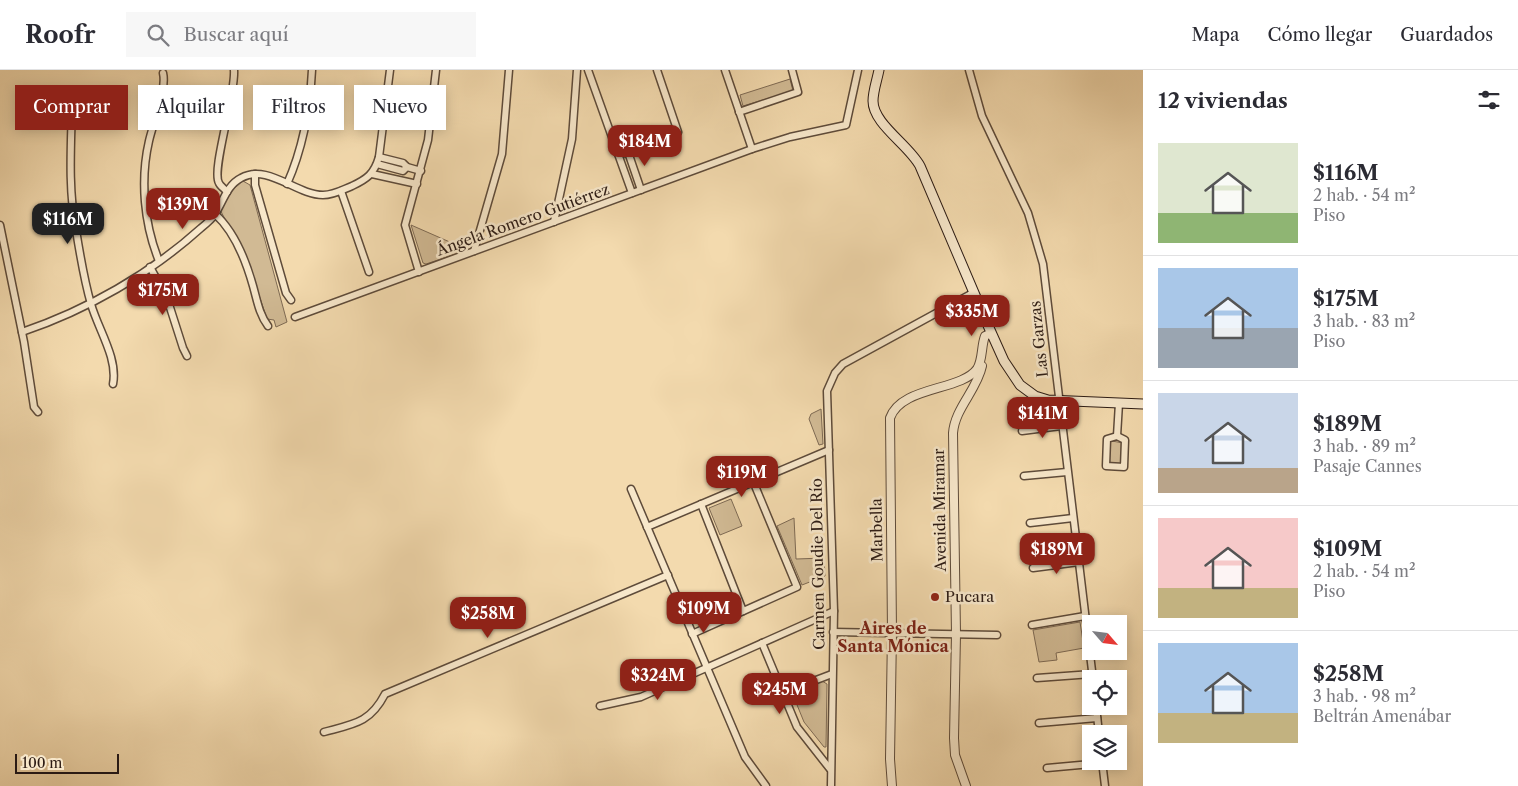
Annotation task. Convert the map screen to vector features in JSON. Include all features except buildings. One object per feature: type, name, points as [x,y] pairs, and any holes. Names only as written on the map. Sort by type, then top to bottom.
[{"type":"main road","points":[[879,70],[873,101],[876,111],[882,122],[916,158],[991,333],[1009,371],[1020,385],[1039,397],[1058,400],[1143,404]]},
{"type":"street","points":[[227,192],[219,183],[217,176],[222,141],[232,100],[234,70]]},
{"type":"street","points":[[287,184],[297,159],[305,125],[312,70]]},
{"type":"street","points":[[22,332],[91,303],[159,262],[215,214],[227,192],[242,177],[255,174],[269,176],[313,194],[334,194],[372,174],[378,161],[390,70]]},
{"type":"street","points":[[419,272],[405,225],[428,140],[436,70]]},
{"type":"street","points":[[474,251],[500,161],[509,70]]},
{"type":"street","points":[[554,222],[572,139],[577,70]]},
{"type":"street","points":[[588,70],[632,193]]},
{"type":"street","points":[[619,155],[678,132],[657,70]]},
{"type":"street","points":[[725,70],[752,149]]},
{"type":"street","points":[[739,112],[798,92],[792,70]]},
{"type":"street","name":"Ángela Romero Gutiérrez","points":[[295,317],[752,149],[790,137],[846,124],[858,70]]},
{"type":"street","name":"Las Garzas","points":[[969,70],[982,116],[1028,213],[1044,264],[1061,426],[1085,615]]},
{"type":"street","points":[[159,262],[148,221],[144,179],[148,143],[163,87],[163,74]]},
{"type":"street","points":[[71,130],[70,170],[72,208],[91,303],[107,348],[113,374],[113,384]]},
{"type":"street","points":[[628,152],[641,190]]},
{"type":"street","points":[[378,161],[403,170],[407,168],[421,171]]},
{"type":"street","points":[[255,174],[255,185],[286,293],[291,300]]},
{"type":"street","points":[[372,174],[417,184]]},
{"type":"street","points":[[341,191],[370,272]]},
{"type":"street","points":[[215,214],[223,222],[247,266],[262,318],[268,326]]},
{"type":"street","points":[[0,225],[22,332],[34,407],[38,412]]},
{"type":"street","points":[[150,268],[167,298],[187,356]]},
{"type":"street","name":"Carmen Goudie Del Río","points":[[832,786],[830,769],[834,611],[827,402],[830,381],[843,364],[973,293]]},
{"type":"street","name":"Marbella","points":[[892,786],[890,759],[892,633],[889,444],[892,413],[900,402],[972,374],[981,359],[985,336],[991,333]]},
{"type":"street","name":"Avenida Miramar","points":[[966,786],[955,755],[954,738],[956,634],[952,433],[956,419],[980,374],[981,359]]},
{"type":"street","points":[[1117,436],[1119,403]]},
{"type":"street","points":[[1022,430],[1061,426]]},
{"type":"street","points":[[1117,436],[1125,440],[1124,467],[1106,466],[1107,439],[1117,436]]},
{"type":"street","points":[[647,527],[829,450]]},
{"type":"street","points":[[1024,476],[1067,472]]},
{"type":"street","points":[[692,634],[797,587],[754,481]]},
{"type":"street","points":[[631,489],[745,757],[766,786]]},
{"type":"street","points":[[701,504],[743,611]]},
{"type":"street","points":[[1030,523],[1073,518]]},
{"type":"street","points":[[1033,568],[1078,562]]},
{"type":"street","points":[[324,732],[363,721],[378,709],[385,694],[668,576]]},
{"type":"street","points":[[600,706],[641,697],[834,611]]},
{"type":"street","points":[[1032,625],[1082,617]]},
{"type":"street","points":[[833,632],[997,635]]},
{"type":"street","points":[[762,642],[797,727],[830,769]]},
{"type":"street","points":[[782,693],[832,674]]},
{"type":"street","points":[[1037,678],[1082,676]]},
{"type":"street","points":[[1097,715],[1098,725]]},
{"type":"street","points":[[1039,723],[1097,718]]},
{"type":"street","points":[[1048,768],[1082,764]]},
{"type":"street","points":[[1103,770],[1105,786]]},
{"type":"shaded area","points":[[790,79],[793,91],[743,106],[740,95]]},
{"type":"shaded area","points":[[243,181],[250,185],[287,322],[276,327],[274,320],[267,319],[246,256],[220,210],[230,192]]},
{"type":"shaded area","points":[[411,225],[468,250],[426,264],[423,263]]},
{"type":"shaded area","points":[[821,409],[823,444],[819,445],[809,419],[811,414]]},
{"type":"shaded area","points":[[1109,442],[1123,443],[1123,462],[1120,464],[1111,464],[1109,462]]},
{"type":"shaded area","points":[[731,499],[742,526],[720,535],[709,508]]},
{"type":"shaded area","points":[[794,518],[796,559],[824,558],[825,576],[802,585],[777,526]]},
{"type":"shaded area","points":[[1080,622],[1082,648],[1056,653],[1057,660],[1039,662],[1033,630]]},
{"type":"shaded area","points":[[822,681],[827,684],[826,747],[824,747],[804,722],[793,695],[795,692]]},
{"type":"place","name":"Pucara","points":[[935,597]]},
{"type":"district","name":"Aires de Santa Mónica","points":[[893,637]]}]
